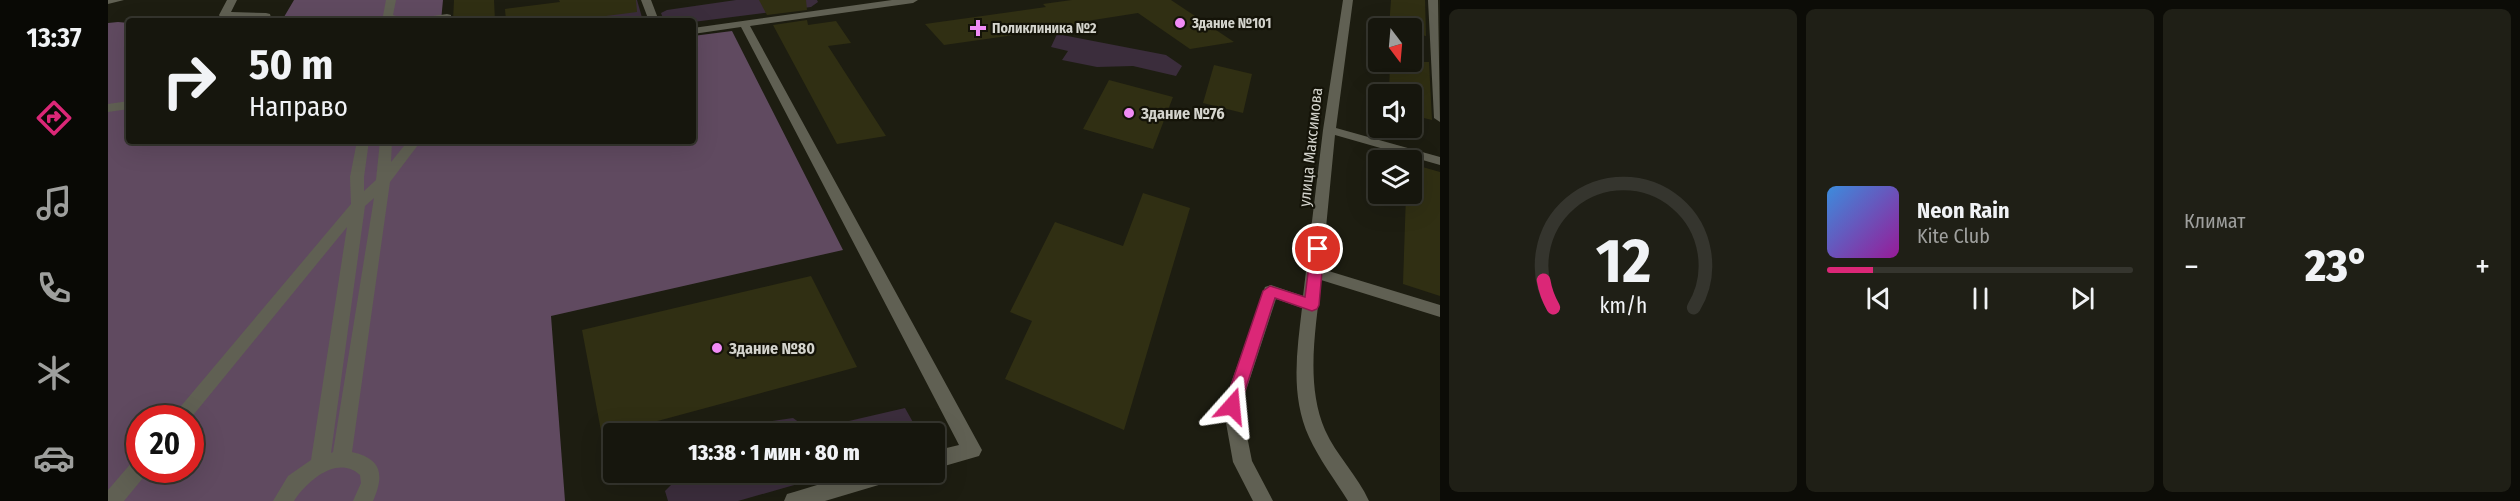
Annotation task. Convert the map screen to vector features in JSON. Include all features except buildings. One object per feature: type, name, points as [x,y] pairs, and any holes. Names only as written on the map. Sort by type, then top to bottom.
[{"type":"street","points":[[108,1],[119,0]]},
{"type":"street","points":[[232,0],[224,15],[266,16],[266,18]]},
{"type":"street","points":[[386,18],[391,0]]},
{"type":"street","points":[[646,0],[653,18]]},
{"type":"street","points":[[834,0],[842,10]]},
{"type":"street","points":[[696,31],[842,10],[858,4],[914,0]]},
{"type":"street","name":"улица Максимова","points":[[1348,0],[1329,130],[1304,364],[1306,397],[1317,434],[1359,501]]},
{"type":"street","points":[[1433,0],[1440,118]]},
{"type":"street","points":[[440,18],[447,17]]},
{"type":"street","points":[[744,24],[972,450],[945,457]]},
{"type":"street","points":[[108,108],[126,105]]},
{"type":"street","points":[[1329,130],[1440,161]]},
{"type":"street","points":[[320,463],[358,205],[357,177],[362,144]]},
{"type":"street","points":[[342,458],[383,181],[386,144]]},
{"type":"street","points":[[191,405],[358,205],[383,181],[413,144]]},
{"type":"street","points":[[1315,273],[1440,311]]},
{"type":"street","points":[[1263,501],[1243,462],[1232,406],[1270,291],[1312,305]]},
{"type":"street","points":[[283,501],[296,480],[320,463],[342,458],[354,459],[363,464],[369,472],[370,483],[363,501]]},
{"type":"street","points":[[111,501],[126,483]]},
{"type":"street","points":[[794,501],[855,483]]},
{"type":"shaded area","points":[[294,0],[443,0],[441,18],[282,18]]},
{"type":"shaded area","points":[[602,0],[637,0],[642,18],[572,18]]},
{"type":"shaded area","points":[[736,0],[817,0],[818,2],[811,7],[696,22],[696,18],[663,18],[661,13],[667,10]]},
{"type":"shaded area","points":[[108,23],[126,23],[126,144],[696,144],[696,36],[732,31],[843,250],[551,316],[565,501],[108,501]]},
{"type":"shaded area","points":[[1057,34],[1166,55],[1182,66],[1176,76],[1133,66],[1097,67],[1062,60],[1068,51],[1051,47]]},
{"type":"shaded area","points":[[905,408],[913,423],[840,423]]},
{"type":"shaded area","points":[[793,418],[800,423],[759,423]]},
{"type":"shaded area","points":[[673,483],[801,483],[738,501],[668,501],[665,491]]},
{"type":"place","name":"Здание №101","points":[[1180,23]]},
{"type":"place","name":"Поликлиника №2","points":[[978,28]]},
{"type":"place","name":"Здание №76","points":[[1129,113]]},
{"type":"place","name":"Здание №80","points":[[717,348]]},
{"type":"route","points":[[1232,406],[1270,291],[1312,305],[1318,249]]}]
